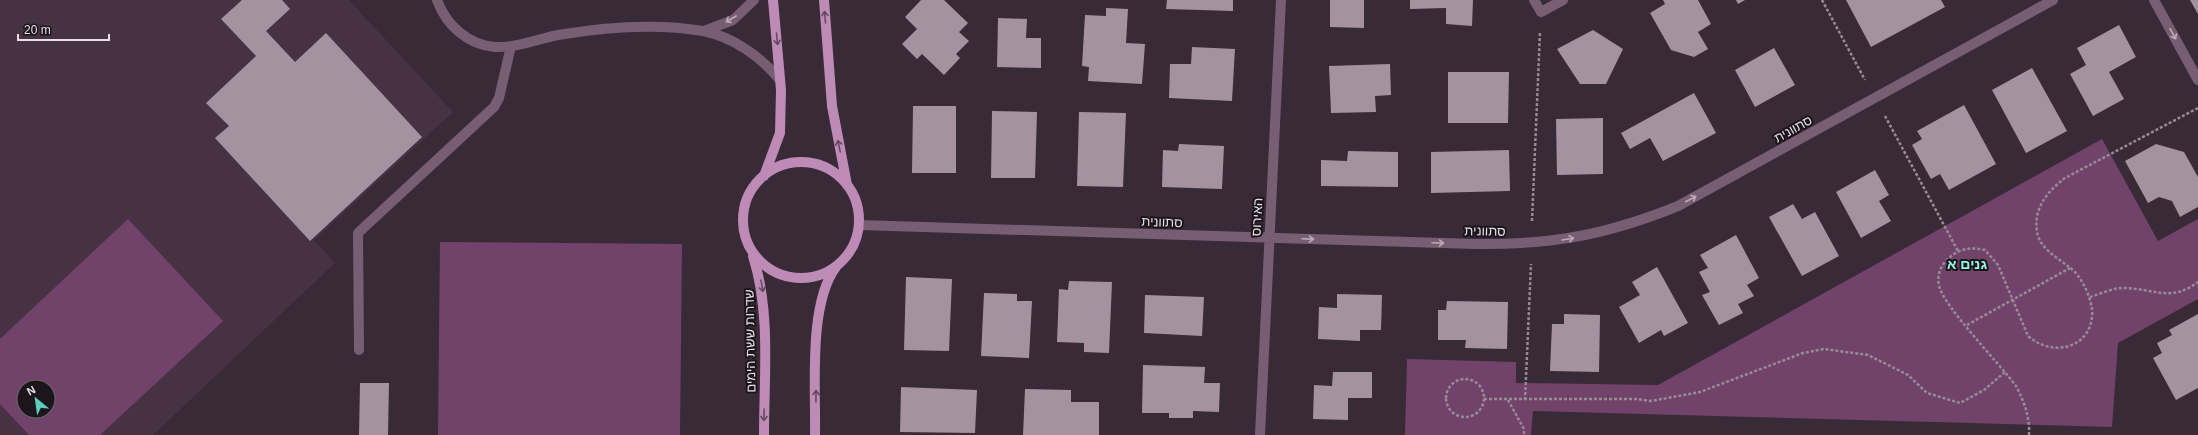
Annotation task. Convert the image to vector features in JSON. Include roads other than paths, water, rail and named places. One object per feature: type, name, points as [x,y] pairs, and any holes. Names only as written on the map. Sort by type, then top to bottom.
[{"type":"main road","points":[[774,0],[780,79],[780,133],[764,176],[750,194],[744,215],[746,238],[757,258],[770,269],[785,276],[796,278],[818,275],[830,271],[839,264]]},
{"type":"main road","points":[[815,435],[818,315],[827,282],[853,246],[859,225],[857,203],[847,184],[832,106],[824,0]]},
{"type":"main road","points":[[764,176],[784,165],[806,162],[828,168],[847,184]]},
{"type":"main road","name":"שדרות ששת הימים","points":[[751,248],[759,272],[764,301],[764,435]]},
{"type":"street","points":[[437,0],[452,25],[470,40],[489,46],[511,46],[554,35],[602,28],[644,27],[704,31],[728,40],[749,51],[766,64],[780,79]]},
{"type":"street","points":[[704,31],[732,20],[754,0]]},
{"type":"street","name":"האירוס","points":[[1260,435],[1281,0]]},
{"type":"street","points":[[1534,0],[1541,12],[1563,0]]},
{"type":"street","name":"סתוונית","points":[[859,225],[1475,244],[1531,243],[1570,239],[1613,230],[1678,206],[2053,0]]},
{"type":"street","points":[[2154,0],[2198,80]]},
{"type":"street","points":[[359,350],[358,233],[494,107],[499,98],[511,46]]},
{"type":"district","name":"גנים א","points":[[1967,264]]}]
